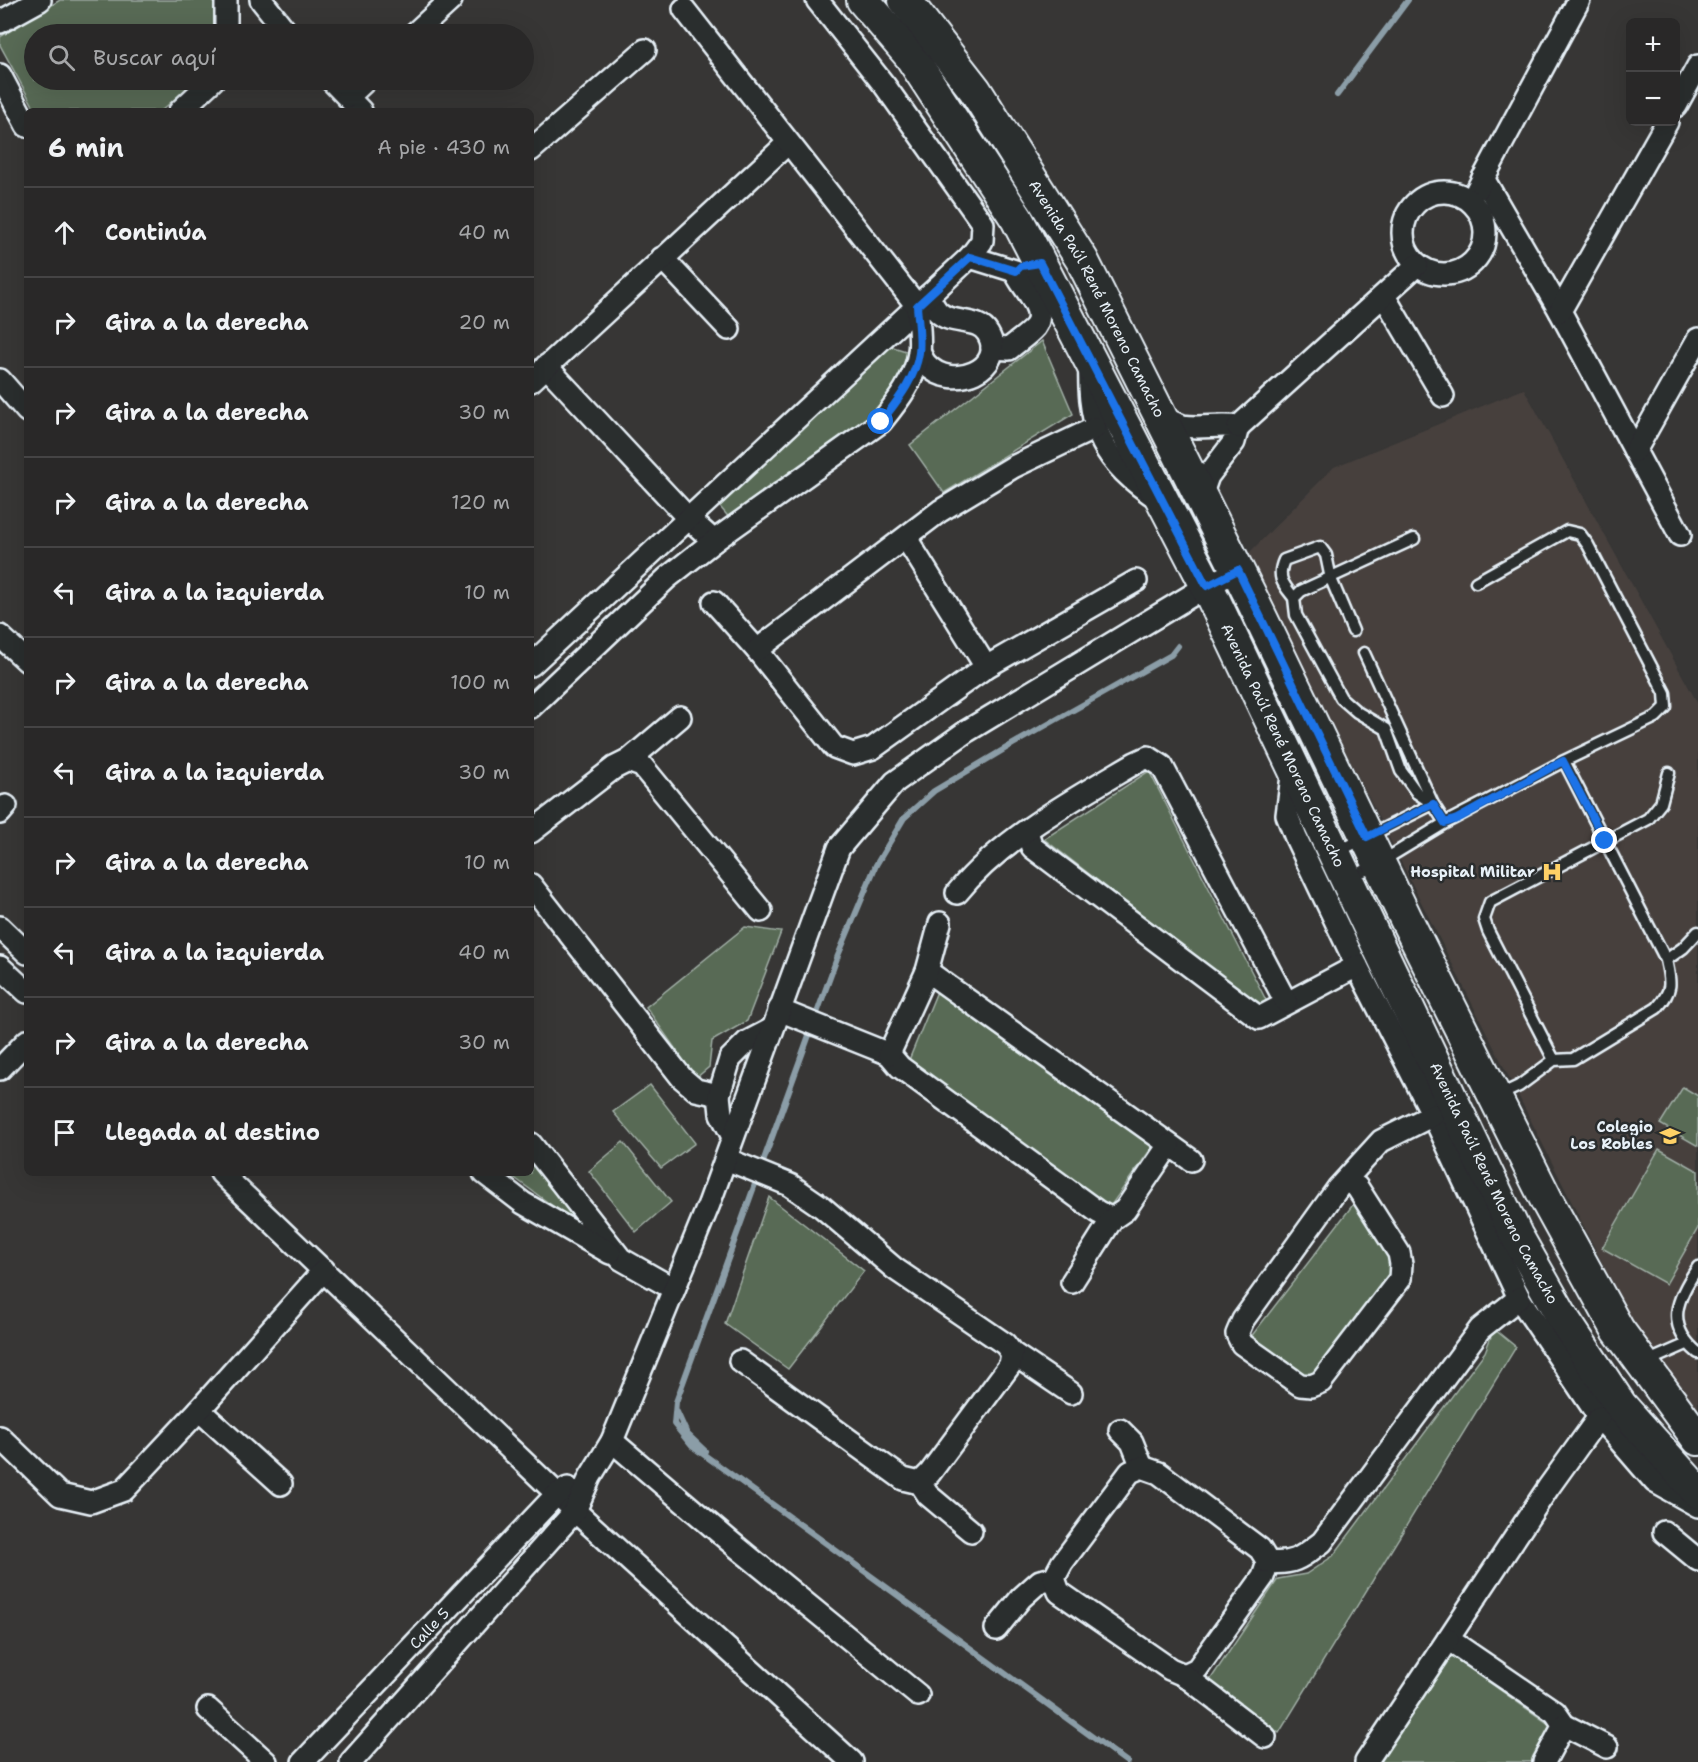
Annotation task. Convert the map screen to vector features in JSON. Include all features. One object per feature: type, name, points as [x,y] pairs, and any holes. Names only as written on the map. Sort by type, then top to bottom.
[{"type":"main road","name":"Avenida Paúl René Moreno Camacho","points":[[863,0],[910,55],[1017,219],[1028,267],[1090,360],[1207,586],[1516,1235],[1564,1320],[1621,1407],[1698,1492]]},
{"type":"main road","name":"Avenida Paúl René Moreno Camacho","points":[[904,0],[975,90],[1082,260],[1238,570],[1495,1097],[1570,1242],[1618,1330],[1698,1439]]},
{"type":"street","points":[[0,22],[40,0]]},
{"type":"street","points":[[225,0],[226,24]]},
{"type":"street","points":[[261,0],[278,24]]},
{"type":"street","points":[[425,24],[451,0]]},
{"type":"street","points":[[534,662],[970,257],[982,241],[983,224],[885,86],[817,0]]},
{"type":"street","points":[[1471,201],[1580,0]]},
{"type":"street","points":[[684,9],[788,143],[922,301],[952,319],[976,323],[988,333],[993,348],[987,363],[970,376],[955,378],[939,373],[926,364],[919,352]]},
{"type":"street","points":[[534,147],[645,50]]},
{"type":"street","points":[[1680,99],[1698,66]]},
{"type":"street","points":[[0,75],[24,120]]},
{"type":"street","points":[[183,108],[202,90]]},
{"type":"street","points":[[342,90],[355,104],[361,90]]},
{"type":"street","points":[[1560,311],[1665,126]]},
{"type":"street","points":[[534,378],[788,143]]},
{"type":"street","points":[[1484,178],[1560,311],[1680,535]]},
{"type":"street","points":[[1441,191],[1457,193],[1471,201],[1481,214],[1486,230],[1484,246],[1476,260],[1463,270],[1447,275],[1431,273],[1417,265],[1407,252],[1402,237],[1404,221],[1412,206],[1425,196],[1441,191]]},
{"type":"street","points":[[970,257],[1028,267],[1019,280],[1036,306],[1039,319],[1034,328],[1009,349],[993,348]]},
{"type":"street","points":[[662,258],[729,329]]},
{"type":"street","points":[[1201,496],[1208,476],[1234,442],[1238,427],[1417,265]]},
{"type":"street","points":[[1384,296],[1443,396]]},
{"type":"street","points":[[534,704],[667,578],[714,541],[881,422],[901,395],[915,370],[919,352],[922,301]]},
{"type":"street","points":[[1635,451],[1698,339]]},
{"type":"street","points":[[1090,360],[1088,394],[1095,428],[1112,458],[1136,484],[1164,502]]},
{"type":"street","points":[[546,366],[688,518],[714,541]]},
{"type":"street","points":[[0,380],[24,408]]},
{"type":"street","points":[[1160,416],[1181,425],[1238,427]]},
{"type":"street","points":[[757,650],[940,511],[1013,466],[1095,428]]},
{"type":"street","points":[[906,538],[986,667]]},
{"type":"street","name":"Calle 5","points":[[351,1762],[575,1511],[590,1477],[612,1441],[674,1289],[735,1162],[733,1137],[839,848],[895,782],[968,730],[1207,586],[1238,570]]},
{"type":"street","points":[[714,602],[757,650],[834,747],[853,754],[873,748],[986,667],[1136,581]]},
{"type":"street","points":[[0,636],[24,658]]},
{"type":"street","points":[[534,830],[614,768],[628,761],[680,717]]},
{"type":"street","points":[[957,893],[974,872],[1042,818],[1148,757],[1162,766],[1286,1002]]},
{"type":"street","points":[[628,761],[642,766],[761,911]]},
{"type":"street","points":[[1293,767],[1287,814],[1296,838],[1357,966],[1433,1115],[1519,1298],[1599,1417],[1655,1482],[1698,1506]]},
{"type":"street","points":[[1026,832],[1032,847],[1259,1018],[1357,966]]},
{"type":"street","points":[[534,889],[682,1078],[696,1090],[719,1095]]},
{"type":"street","points":[[889,1054],[927,971],[940,923]]},
{"type":"street","points":[[0,927],[24,950]]},
{"type":"street","points":[[0,967],[24,989]]},
{"type":"street","points":[[927,971],[1191,1160]]},
{"type":"street","points":[[733,1137],[721,1114],[719,1095],[730,1059],[776,1019],[803,1020],[889,1054],[900,1067],[1112,1220]]},
{"type":"street","points":[[0,1069],[24,1044]]},
{"type":"street","points":[[1346,1181],[1357,1187],[1399,1253],[1400,1280],[1321,1382],[1311,1386],[1300,1385],[1242,1344],[1237,1334],[1243,1320],[1338,1188],[1381,1141],[1433,1115]]},
{"type":"street","points":[[1072,1282],[1112,1220],[1125,1210],[1169,1145]]},
{"type":"street","points":[[534,1148],[621,1259]]},
{"type":"street","points":[[735,1162],[790,1185],[822,1207],[895,1269],[1005,1344],[1012,1353],[1071,1394]]},
{"type":"street","points":[[224,1176],[575,1511],[852,1762]]},
{"type":"street","points":[[488,1176],[523,1203],[674,1289]]},
{"type":"street","points":[[0,1437],[60,1495],[91,1502],[124,1490],[324,1270]]},
{"type":"street","points":[[1268,1562],[1282,1564],[1299,1559],[1322,1542],[1480,1329],[1519,1298]]},
{"type":"street","points":[[920,1483],[930,1473],[1010,1365],[1012,1353]]},
{"type":"street","points":[[740,1361],[903,1479],[920,1483],[928,1496],[971,1531]]},
{"type":"street","points":[[199,1410],[281,1484]]},
{"type":"street","points":[[1366,1762],[1548,1488],[1599,1417]]},
{"type":"street","points":[[1120,1430],[1132,1442],[1142,1467]]},
{"type":"street","points":[[612,1441],[727,1539],[918,1695]]},
{"type":"street","points":[[1265,1737],[1184,1675],[1170,1669],[1059,1592],[1054,1578],[1062,1563],[1130,1472],[1142,1467],[1159,1473],[1260,1549],[1268,1562]]},
{"type":"street","name":"Calle 5","points":[[303,1762],[557,1494],[590,1477]]},
{"type":"street","points":[[1664,1532],[1698,1560]]},
{"type":"street","points":[[1184,1675],[1197,1669],[1263,1577],[1268,1562]]},
{"type":"street","points":[[996,1629],[1021,1598],[1040,1581],[1054,1578]]},
{"type":"street","points":[[1448,1639],[1555,1712],[1564,1725],[1607,1747]]},
{"type":"street","points":[[208,1709],[266,1762]]},
{"type":"street","points":[[1544,1762],[1564,1725]]},
{"type":"lane","points":[[1341,867],[1373,850],[1445,823],[1563,761],[1656,717],[1666,707],[1665,693],[1580,534],[1567,531],[1476,582]]},
{"type":"lane","points":[[1294,598],[1301,591],[1414,539]]},
{"type":"lane","points":[[1353,631],[1331,579],[1326,555],[1320,547],[1284,560],[1280,570],[1282,583],[1294,598],[1296,615],[1341,698],[1357,712],[1386,729],[1401,771],[1417,794],[1433,804]]},
{"type":"lane","points":[[1364,653],[1433,804],[1445,823]]},
{"type":"lane","points":[[1495,1097],[1519,1086],[1554,1060],[1573,1059],[1657,1008],[1667,998],[1671,984],[1666,960],[1563,761]]},
{"type":"lane","points":[[1554,1060],[1488,931],[1484,919],[1490,902],[1648,819],[1660,803],[1669,773]]},
{"type":"lane","points":[[1341,867],[1373,850],[1433,804]]},
{"type":"lane","points":[[1666,960],[1683,948],[1698,932]]},
{"type":"lane","points":[[1698,1267],[1678,1303],[1676,1323],[1687,1344],[1698,1353]]},
{"type":"lane","points":[[1642,1364],[1687,1344]]},
{"type":"shaded area","name":"Hospital Militar","points":[[1524,389],[1698,704],[1698,1414],[1635,1328],[1247,555],[1334,467]]},
{"type":"green space","points":[[60,0],[215,0],[214,24],[24,24],[24,89],[0,45],[0,37]]},
{"type":"green space","points":[[25,90],[185,90],[164,108],[34,108]]},
{"type":"green space","points":[[1042,341],[1073,414],[944,493],[910,445]]},
{"type":"green space","points":[[890,346],[909,352],[898,387],[882,407],[731,520],[716,502]]},
{"type":"green space","points":[[1149,771],[1267,1002],[1259,1005],[1044,839]]},
{"type":"green space","points":[[745,927],[781,932],[747,1021],[712,1041],[709,1067],[696,1078],[646,1007]]},
{"type":"green space","points":[[938,989],[1153,1146],[1109,1208],[909,1060]]},
{"type":"green space","points":[[650,1085],[695,1143],[661,1168],[613,1112]]},
{"type":"green space","points":[[1683,1087],[1698,1096],[1698,1146],[1660,1124]]},
{"type":"green space","points":[[623,1142],[671,1202],[636,1232],[589,1171]]},
{"type":"green space","points":[[1659,1149],[1698,1171],[1698,1228],[1666,1284],[1602,1248]]},
{"type":"green space","points":[[534,1165],[584,1229],[512,1176],[534,1176]]},
{"type":"green space","points":[[769,1197],[864,1271],[788,1369],[725,1324]]},
{"type":"green space","points":[[1355,1202],[1388,1257],[1392,1271],[1319,1370],[1308,1375],[1300,1373],[1250,1338]]},
{"type":"green space","points":[[1494,1329],[1516,1347],[1279,1733],[1208,1683],[1278,1579],[1306,1574],[1333,1556],[1485,1352]]},
{"type":"green space","points":[[1449,1654],[1553,1727],[1533,1762],[1379,1762]]},
{"type":"waterway","points":[[1337,95],[1408,0]]},
{"type":"waterway","points":[[1127,1762],[692,1446],[674,1424],[676,1402],[837,958],[876,865],[904,818],[934,791],[1171,655],[1178,646]]},
{"type":"waterway","points":[[677,1412],[687,1434],[705,1451]]},
{"type":"place","name":"Hospital Militar","points":[[1552,872]]},
{"type":"place","name":"Colegio Los Robles","points":[[1670,1136]]},
{"type":"route","points":[[881,422],[901,395],[915,370],[919,352],[917,306],[970,257],[1016,271],[1021,266],[1040,263],[1205,583],[1207,586],[1238,570],[1367,837],[1433,804],[1445,823],[1457,819],[1563,761],[1605,841]]}]
